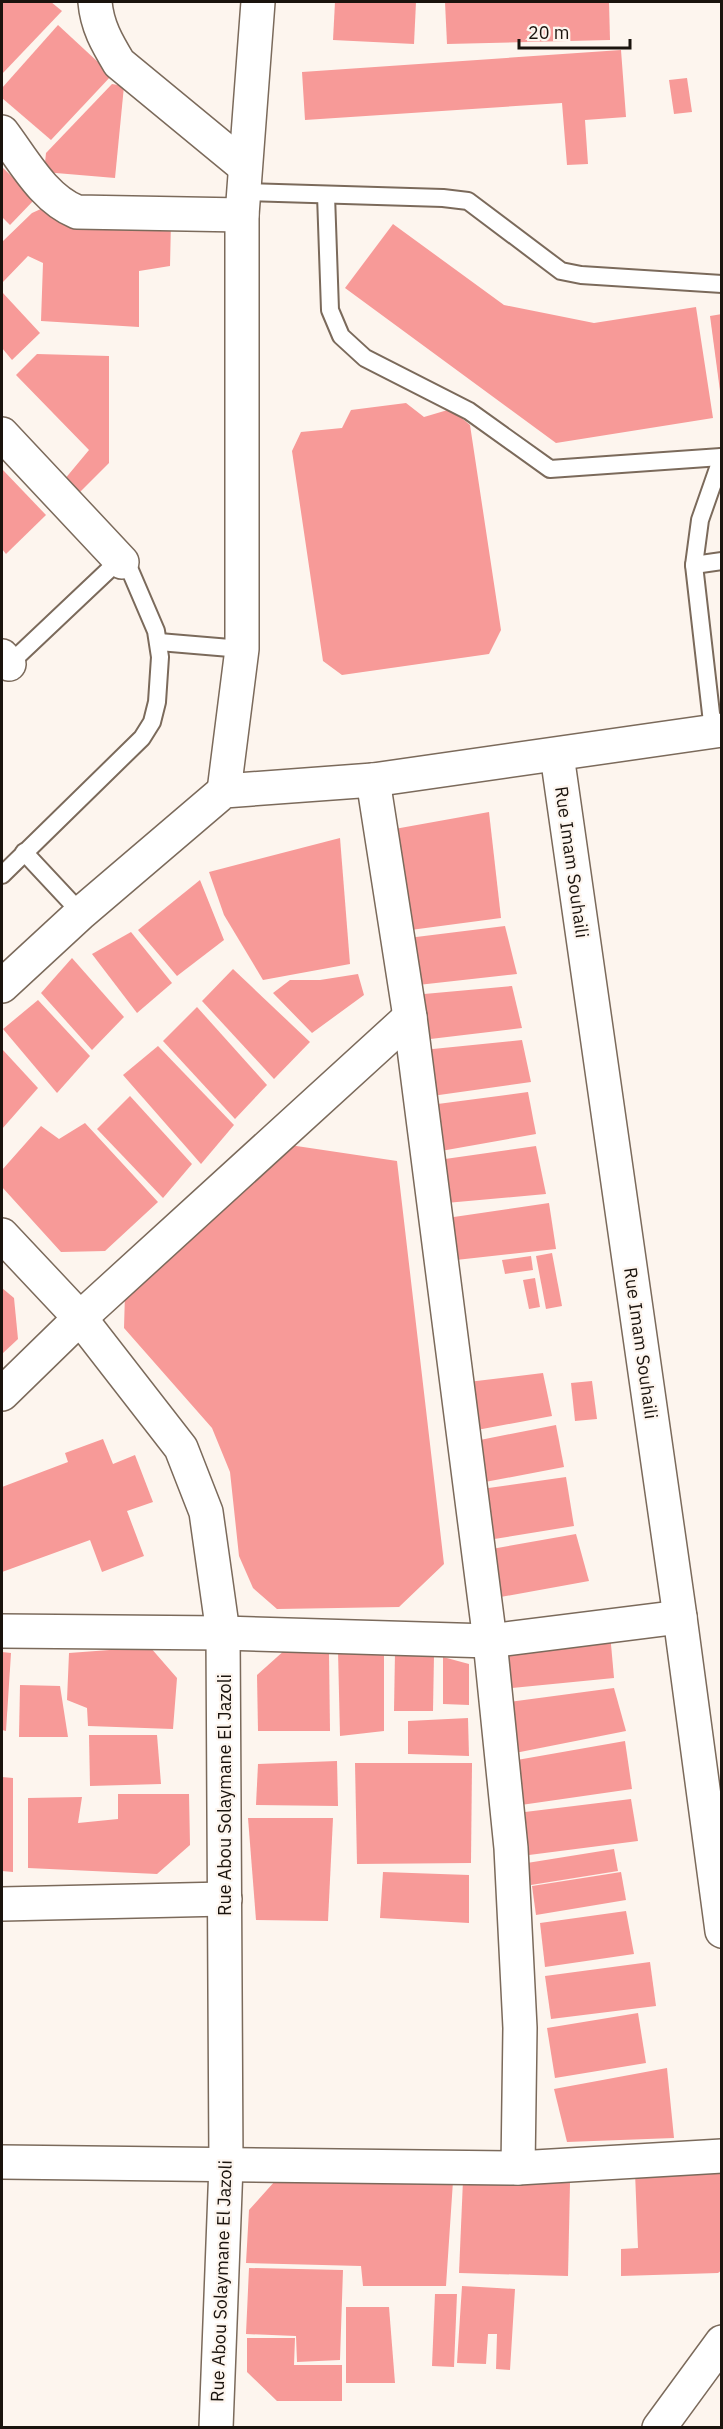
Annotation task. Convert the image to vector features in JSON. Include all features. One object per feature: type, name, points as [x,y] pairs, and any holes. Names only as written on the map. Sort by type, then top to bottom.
[{"type":"street","points":[[95,2],[96,19],[119,63],[243,191]]},
{"type":"street","points":[[224,791],[242,649],[243,191],[258,2]]},
{"type":"street","points":[[2,132],[48,193],[61,205],[78,212],[243,191]]},
{"type":"street","points":[[2,434],[122,562]]},
{"type":"street","points":[[2,986],[81,913],[224,791],[373,780],[717,731]]},
{"type":"street","name":"Rue Imam Souhaili","points":[[556,755],[680,1617],[722,1931]]},
{"type":"street","points":[[373,780],[410,1017],[490,1641],[513,1881],[520,2028],[518,2168]]},
{"type":"street","points":[[2,1394],[80,1318],[410,1017]]},
{"type":"street","name":"Rue Abou Solaymane El Jazoli","points":[[2,1235],[80,1318],[181,1448],[206,1512],[222,1633],[225,1899],[226,2164],[216,2427]]},
{"type":"street","points":[[2,1631],[222,1633],[490,1641],[680,1617]]},
{"type":"street","points":[[2,1904],[225,1899]]},
{"type":"street","points":[[2,2162],[518,2168],[722,2157]]},
{"type":"street","points":[[659,2427],[722,2342]]},
{"type":"lane","points":[[243,191],[443,198],[468,201],[561,271],[581,275],[722,284]]},
{"type":"lane","points":[[326,195],[330,310],[341,336],[365,358],[469,411],[550,470],[721,457],[700,520],[694,565],[717,731]]},
{"type":"lane","points":[[694,565],[722,561]]},
{"type":"lane","points":[[2,875],[142,738],[152,722],[157,702],[159,642],[129,568],[122,562],[110,567],[4,664]]},
{"type":"lane","points":[[159,642],[242,649]]},
{"type":"lane","points":[[24,852],[81,913]]},
{"type":"building","points":[[2,2],[51,2],[62,11],[2,74]]},
{"type":"building","points":[[335,2],[416,2],[414,44],[333,40]]},
{"type":"building","points":[[445,2],[609,2],[610,40],[447,44]]},
{"type":"building","points":[[58,25],[112,75],[51,140],[2,98],[2,88]]},
{"type":"building","points":[[621,50],[626,117],[585,120],[588,164],[567,165],[562,103],[305,120],[302,72]]},
{"type":"building","points":[[687,78],[692,112],[674,114],[669,80]]},
{"type":"building","points":[[112,84],[124,86],[115,178],[44,172],[46,153]]},
{"type":"building","points":[[2,167],[35,199],[10,225],[2,217]]},
{"type":"building","points":[[43,208],[171,221],[170,266],[139,271],[139,327],[41,321],[43,263],[28,256],[2,283],[2,242],[32,213]]},
{"type":"building","points":[[393,224],[504,305],[594,323],[696,307],[713,418],[556,443],[345,288]]},
{"type":"building","points":[[2,292],[40,333],[12,360],[2,348]]},
{"type":"building","points":[[722,314],[722,391],[720,391],[710,316]]},
{"type":"building","points":[[37,354],[109,356],[109,463],[76,496],[59,486],[89,450],[16,375]]},
{"type":"building","points":[[406,403],[424,417],[451,409],[470,425],[501,630],[489,654],[342,675],[323,661],[292,451],[301,432],[342,428],[351,410]]},
{"type":"building","points":[[2,469],[46,515],[6,554],[2,549]]},
{"type":"building","points":[[489,812],[501,918],[403,931],[389,830]]},
{"type":"building","points":[[340,838],[350,964],[263,980],[224,915],[209,872]]},
{"type":"building","points":[[200,880],[224,940],[177,976],[138,930]]},
{"type":"building","points":[[505,926],[517,974],[418,985],[408,938]]},
{"type":"building","points":[[131,932],[172,983],[137,1013],[92,954]]},
{"type":"building","points":[[72,958],[124,1017],[92,1050],[41,993]]},
{"type":"building","points":[[233,969],[310,1042],[274,1079],[202,1001]]},
{"type":"building","points":[[358,974],[364,995],[312,1033],[273,993],[290,980],[320,980]]},
{"type":"building","points":[[512,986],[522,1028],[422,1040],[413,995]]},
{"type":"building","points":[[38,1000],[90,1056],[57,1093],[3,1029]]},
{"type":"building","points":[[197,1007],[267,1085],[235,1119],[163,1041]]},
{"type":"building","points":[[522,1040],[531,1082],[432,1096],[423,1050]]},
{"type":"building","points":[[158,1046],[234,1125],[201,1164],[123,1075]]},
{"type":"building","points":[[2,1049],[38,1088],[2,1129]]},
{"type":"building","points":[[528,1092],[536,1134],[441,1151],[430,1105]]},
{"type":"building","points":[[130,1096],[192,1164],[163,1198],[97,1129]]},
{"type":"building","points":[[85,1123],[158,1202],[105,1251],[61,1252],[2,1187],[2,1170],[41,1126],[59,1139]]},
{"type":"building","points":[[283,1144],[397,1161],[444,1564],[399,1607],[277,1609],[253,1588],[239,1556],[230,1472],[212,1428],[124,1328],[125,1293]]},
{"type":"building","points":[[536,1146],[546,1194],[446,1203],[438,1160]]},
{"type":"building","points":[[549,1203],[556,1249],[456,1260],[447,1218]]},
{"type":"building","points":[[552,1253],[562,1306],[546,1309],[536,1256]]},
{"type":"building","points":[[531,1256],[533,1270],[505,1274],[502,1260]]},
{"type":"building","points":[[535,1278],[540,1307],[529,1309],[523,1280]]},
{"type":"building","points":[[2,1288],[14,1298],[18,1339],[2,1354]]},
{"type":"building","points":[[543,1373],[552,1416],[477,1430],[468,1382]]},
{"type":"building","points":[[592,1381],[597,1419],[575,1421],[571,1383]]},
{"type":"building","points":[[556,1425],[564,1467],[485,1482],[475,1441]]},
{"type":"building","points":[[103,1439],[113,1464],[135,1455],[153,1502],[127,1511],[144,1556],[102,1572],[90,1540],[2,1572],[2,1487],[68,1462],[65,1453]]},
{"type":"building","points":[[566,1477],[574,1526],[482,1541],[474,1490]]},
{"type":"building","points":[[576,1534],[589,1581],[495,1598],[486,1550]]},
{"type":"building","points":[[610,1633],[614,1678],[512,1688],[503,1648]]},
{"type":"building","points":[[150,1647],[177,1678],[173,1729],[88,1726],[87,1708],[67,1700],[69,1653]]},
{"type":"building","points":[[286,1649],[329,1653],[330,1731],[258,1731],[257,1675]]},
{"type":"building","points":[[338,1651],[384,1651],[384,1731],[340,1736]]},
{"type":"building","points":[[2,1652],[11,1653],[6,1731],[2,1730]]},
{"type":"building","points":[[395,1652],[434,1655],[433,1711],[394,1711]]},
{"type":"building","points":[[443,1657],[469,1664],[469,1705],[443,1704]]},
{"type":"building","points":[[20,1685],[60,1686],[68,1737],[19,1737]]},
{"type":"building","points":[[614,1688],[626,1731],[515,1753],[509,1702]]},
{"type":"building","points":[[468,1718],[469,1756],[408,1754],[408,1721]]},
{"type":"building","points":[[89,1735],[157,1735],[161,1784],[90,1786]]},
{"type":"building","points":[[625,1741],[632,1789],[521,1805],[517,1760]]},
{"type":"building","points":[[337,1761],[338,1806],[256,1805],[258,1764]]},
{"type":"building","points":[[355,1763],[472,1763],[471,1863],[357,1864]]},
{"type":"building","points":[[2,1777],[13,1778],[13,1872],[2,1871]]},
{"type":"building","points":[[118,1794],[189,1794],[190,1845],[157,1874],[28,1868],[28,1798],[82,1797],[78,1823],[118,1819]]},
{"type":"building","points":[[631,1799],[638,1841],[529,1855],[525,1812]]},
{"type":"building","points":[[248,1818],[333,1818],[328,1921],[256,1920]]},
{"type":"building","points":[[614,1849],[618,1871],[531,1885],[527,1863]]},
{"type":"building","points":[[383,1872],[469,1875],[469,1923],[380,1918]]},
{"type":"building","points":[[621,1872],[626,1900],[536,1915],[532,1886]]},
{"type":"building","points":[[626,1911],[634,1954],[545,1967],[540,1923]]},
{"type":"building","points":[[650,1962],[656,2006],[551,2019],[545,1976]]},
{"type":"building","points":[[638,2013],[646,2063],[555,2078],[547,2028]]},
{"type":"building","points":[[667,2068],[674,2138],[567,2142],[554,2089]]},
{"type":"building","points":[[635,2172],[722,2172],[722,2270],[718,2273],[621,2276],[621,2249],[638,2248]]},
{"type":"building","points":[[463,2180],[570,2183],[568,2276],[459,2273]]},
{"type":"building","points":[[275,2181],[453,2181],[446,2286],[363,2286],[361,2266],[246,2263],[249,2210]]},
{"type":"building","points":[[249,2268],[343,2270],[340,2360],[297,2362],[296,2336],[246,2334]]},
{"type":"building","points":[[462,2286],[515,2289],[510,2370],[496,2369],[497,2334],[488,2334],[486,2364],[457,2363]]},
{"type":"building","points":[[435,2294],[457,2294],[454,2367],[432,2366]]},
{"type":"building","points":[[346,2307],[389,2307],[395,2383],[346,2383]]},
{"type":"building","points":[[247,2338],[295,2338],[294,2365],[342,2365],[342,2401],[277,2401],[247,2372]]}]
